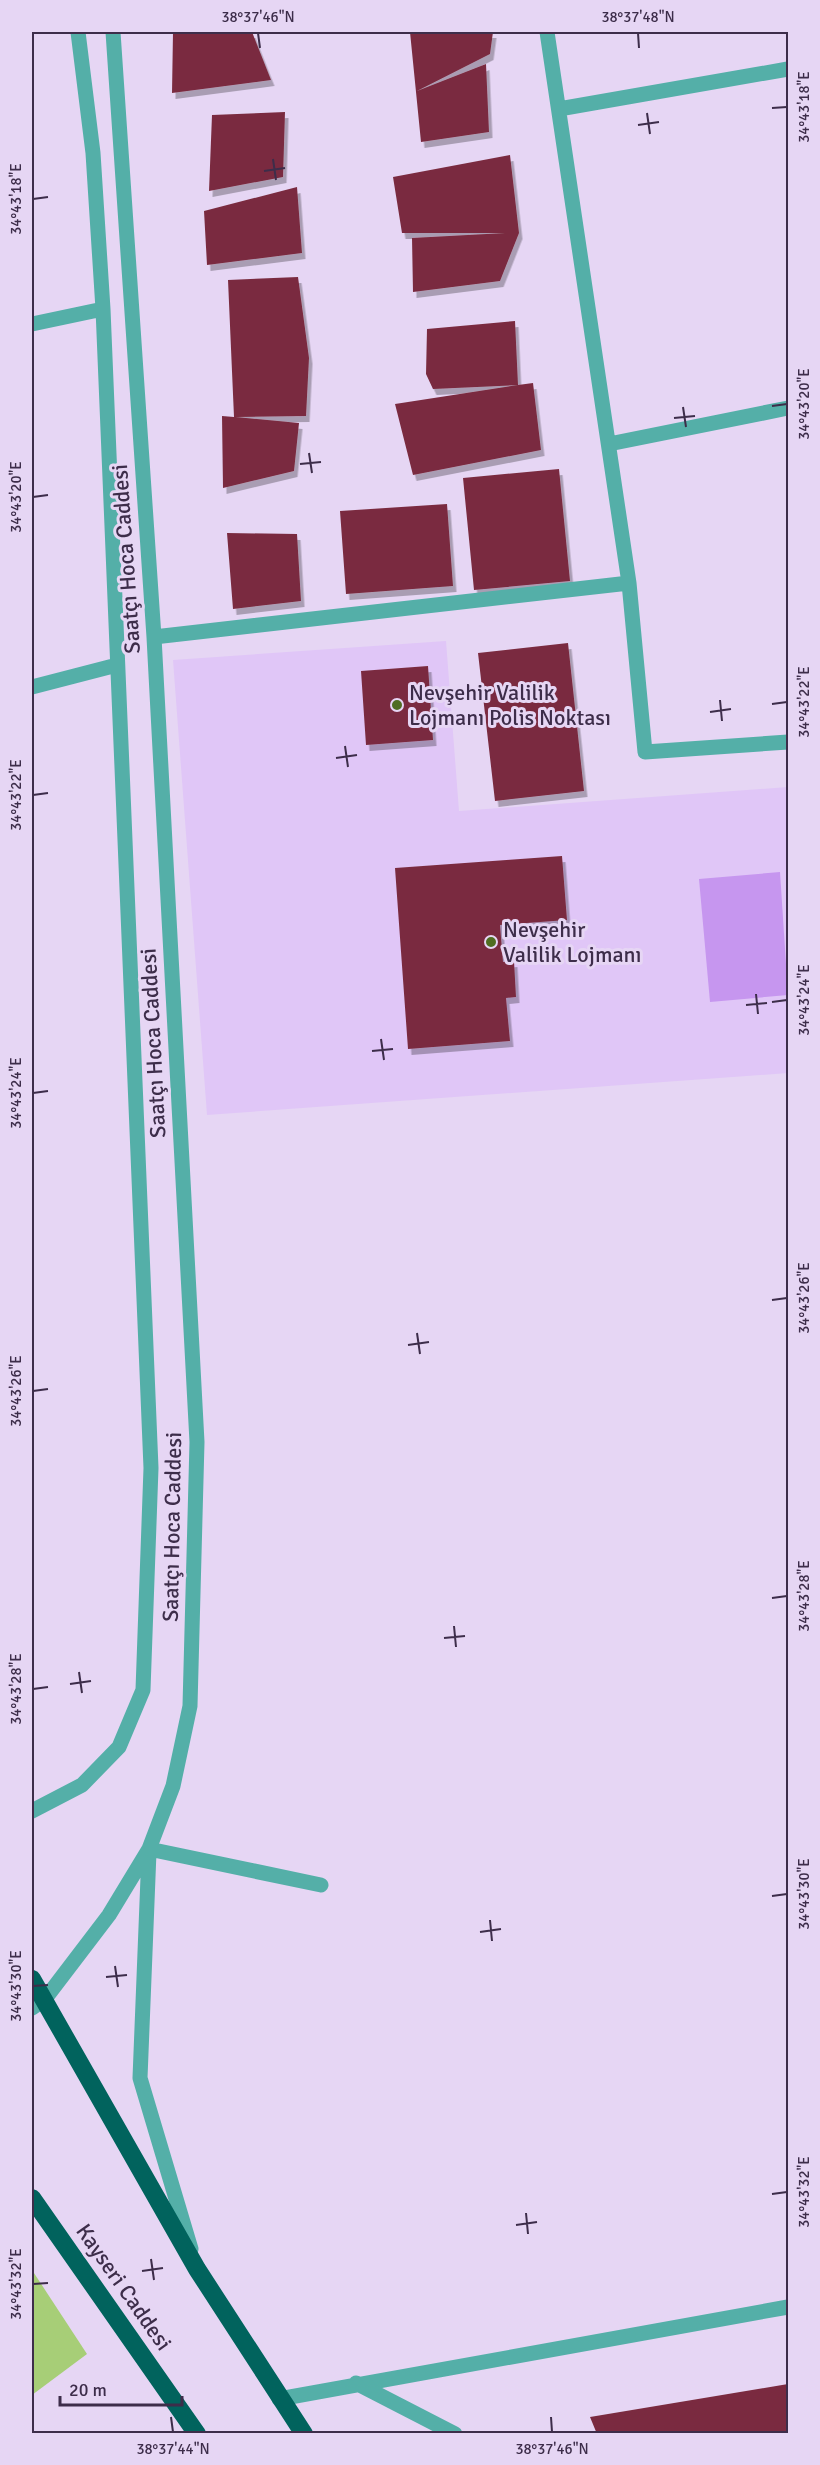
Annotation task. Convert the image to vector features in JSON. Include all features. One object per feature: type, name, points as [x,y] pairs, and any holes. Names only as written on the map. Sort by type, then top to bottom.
[{"type":"highway","points":[[32,1978],[38,2004],[197,2269],[279,2399],[304,2433]]},
{"type":"highway","name":"Kayseri Caddesi","points":[[32,2198],[197,2433]]},
{"type":"street","name":"Saatçı Hoca Caddesi","points":[[33,1810],[82,1785],[119,1748],[143,1690],[152,1468],[103,309],[93,153],[78,32]]},
{"type":"street","name":"Saatçı Hoca Caddesi","points":[[38,2004],[109,1915],[149,1849],[173,1786],[190,1706],[197,1442],[154,637],[113,32]]},
{"type":"street","points":[[547,32],[629,583],[645,752],[789,742]]},
{"type":"street","points":[[559,109],[789,69]]},
{"type":"street","points":[[32,324],[103,309]]},
{"type":"street","points":[[609,444],[789,408]]},
{"type":"street","points":[[154,637],[629,583]]},
{"type":"street","points":[[32,687],[117,665]]},
{"type":"street","points":[[197,2269],[140,2078],[149,1849],[321,1885]]},
{"type":"street","points":[[279,2399],[356,2383],[789,2307]]},
{"type":"street","points":[[356,2383],[455,2433]]},
{"type":"shaded area","name":"Nevşehir Valilik Lojmanı","points":[[446,641],[459,811],[788,787],[788,1073],[207,1115],[173,660]]},
{"type":"shaded area","points":[[780,872],[788,995],[710,1002],[699,879]]},
{"type":"green space","points":[[32,2270],[87,2354],[32,2395]]},
{"type":"building","points":[[173,32],[252,32],[271,80],[172,93]]},
{"type":"building","points":[[410,32],[493,32],[490,54],[417,91],[486,64],[489,132],[421,142]]},
{"type":"building","points":[[285,112],[283,177],[209,191],[212,115]]},
{"type":"building","points":[[510,155],[519,233],[500,281],[413,292],[412,238],[505,233],[402,233],[393,177]]},
{"type":"building","points":[[297,187],[302,253],[207,265],[204,211]]},
{"type":"building","points":[[298,277],[309,358],[306,416],[236,417],[299,423],[294,471],[223,488],[222,416],[234,417],[228,280]]},
{"type":"building","points":[[515,321],[518,385],[433,389],[426,374],[427,329]]},
{"type":"building","points":[[533,383],[541,450],[413,475],[395,404]]},
{"type":"building","points":[[559,469],[570,581],[474,590],[463,478]]},
{"type":"building","points":[[447,504],[453,586],[346,594],[340,511]]},
{"type":"building","points":[[227,533],[297,534],[301,601],[233,609]]},
{"type":"building","points":[[568,643],[584,791],[495,801],[478,653]]},
{"type":"building","name":"Nevşehir Valilik Lojmanı Polis Noktası","points":[[428,666],[433,740],[366,745],[361,671]]},
{"type":"building","name":"Nevşehir Valilik Lojmanı","points":[[562,856],[567,920],[500,925],[503,962],[514,961],[516,997],[506,998],[510,1041],[408,1049],[395,868]]},
{"type":"building","points":[[788,2384],[788,2434],[597,2434],[590,2417]]},
{"type":"place","name":"Nevşehir Valilik Lojmanı Polis Noktası","points":[[397,705]]},
{"type":"place","name":"Nevşehir Valilik Lojmanı","points":[[491,942]]}]
